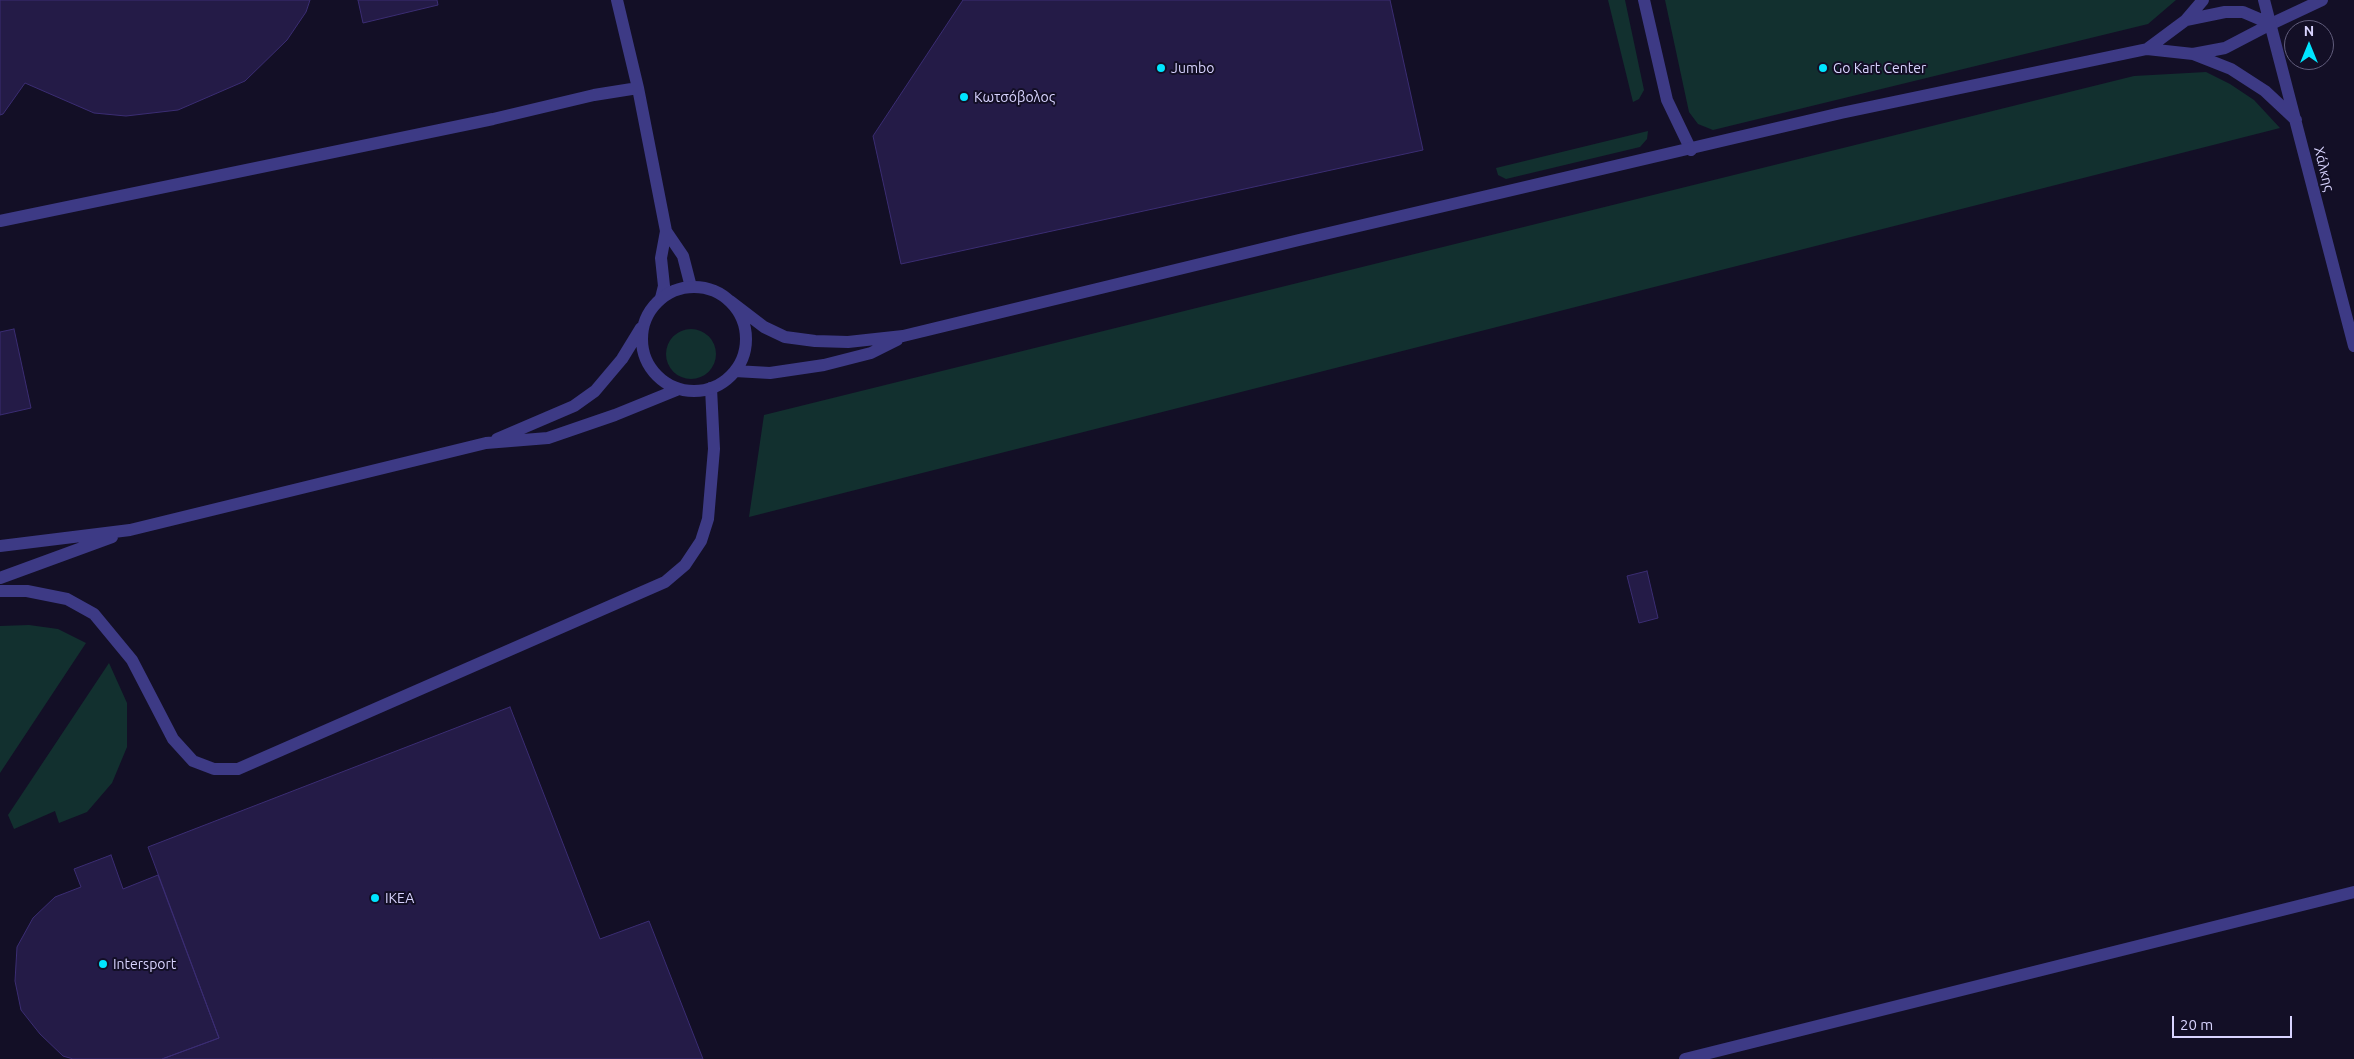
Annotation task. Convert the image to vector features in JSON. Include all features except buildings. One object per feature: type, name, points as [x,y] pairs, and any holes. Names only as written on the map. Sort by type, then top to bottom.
[{"type":"street","points":[[618,0],[638,88],[666,231],[661,258],[664,286],[661,298]]},
{"type":"street","points":[[1644,0],[1666,100],[1691,150]]},
{"type":"street","points":[[2147,49],[2186,20],[2203,0]]},
{"type":"street","name":"Χάλκης","points":[[2264,0],[2354,346]]},
{"type":"street","points":[[2193,54],[2225,48],[2322,0]]},
{"type":"street","points":[[2186,20],[2225,12],[2244,12],[2271,24]]},
{"type":"street","points":[[486,444],[574,406],[595,392],[622,359],[650,310],[661,298],[675,290],[691,287],[720,294],[764,327],[784,337],[814,342],[848,342],[904,336],[1299,240],[1691,150],[1841,113],[2147,49],[2193,54],[2231,69],[2265,91],[2296,120]]},
{"type":"street","points":[[0,221],[493,119],[594,95],[638,88]]},
{"type":"street","points":[[666,231],[683,256],[691,287]]},
{"type":"street","points":[[643,325],[641,341],[644,357],[652,372],[664,382],[679,390],[695,392],[711,388],[724,381],[735,371],[743,358],[746,343],[745,328],[739,314],[730,302]]},
{"type":"street","points":[[735,371],[770,373],[824,366],[871,353],[904,336]]},
{"type":"street","points":[[0,591],[27,591],[67,599],[94,614],[132,660],[174,739],[193,761],[214,769],[238,769],[664,582],[685,565],[701,541],[708,519],[714,450],[711,388]]},
{"type":"street","points":[[0,546],[130,530],[486,444],[548,438],[615,416],[679,390]]},
{"type":"street","points":[[0,578],[130,530]]},
{"type":"street","points":[[1688,1059],[2354,892]]},
{"type":"green space","points":[[1608,0],[1625,0],[1644,90],[1639,99],[1633,102]]},
{"type":"green space","name":"Go Kart Center","points":[[1665,0],[2176,0],[2148,24],[1713,130],[1698,124],[1689,112]]},
{"type":"green space","points":[[2206,72],[2230,84],[2254,100],[2280,128],[749,517],[764,415],[2134,76]]},
{"type":"green space","points":[[1648,131],[1647,139],[1640,147],[1506,179],[1498,175],[1496,168]]},
{"type":"green space","points":[[691,329],[701,331],[709,336],[714,344],[716,354],[714,364],[709,372],[701,377],[691,379],[681,377],[673,372],[668,364],[666,354],[668,344],[673,336],[681,331]]},
{"type":"green space","points":[[29,625],[58,629],[86,643],[0,773],[0,626]]},
{"type":"green space","points":[[109,663],[127,703],[127,747],[112,783],[87,812],[59,823],[55,811],[14,829],[8,815]]},
{"type":"place","name":"Jumbo","points":[[1161,68]]},
{"type":"place","name":"Go Kart Center","points":[[1823,68]]},
{"type":"place","name":"Κωτσόβολος","points":[[964,97]]},
{"type":"place","name":"ΙΚΕΑ","points":[[375,898]]},
{"type":"place","name":"Intersport","points":[[103,964]]}]
